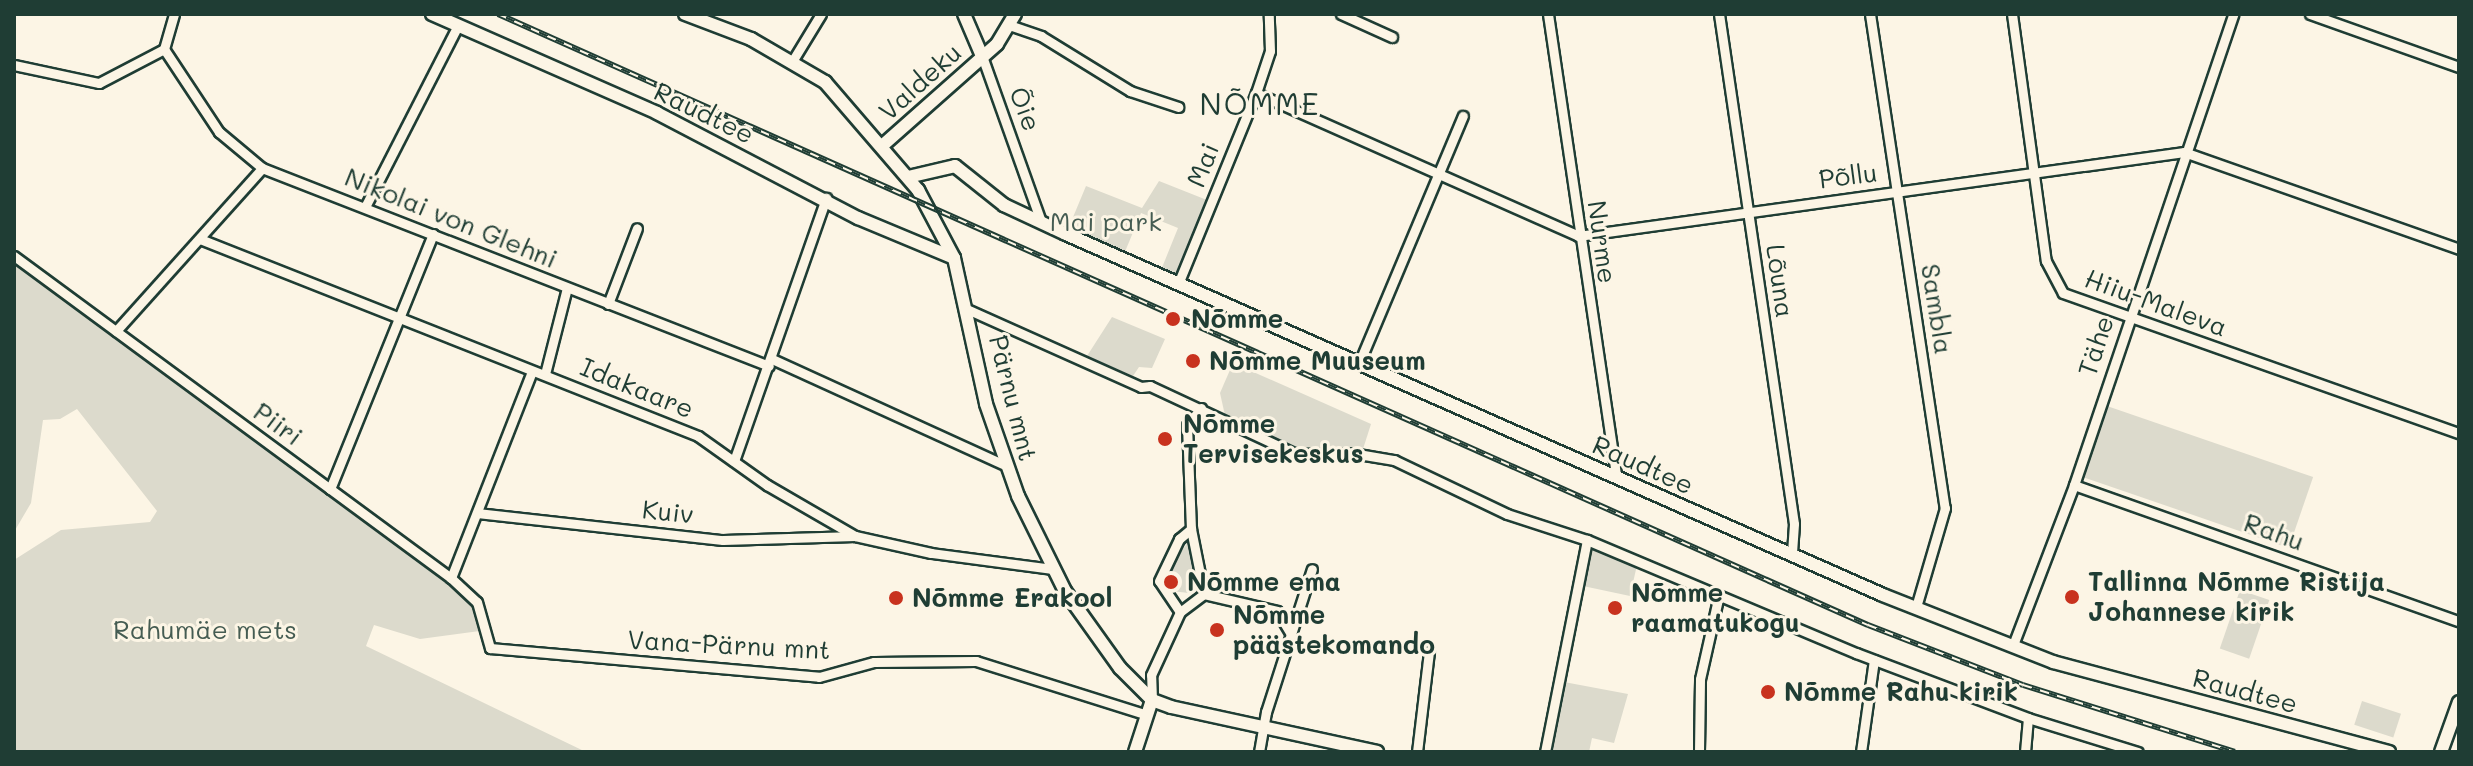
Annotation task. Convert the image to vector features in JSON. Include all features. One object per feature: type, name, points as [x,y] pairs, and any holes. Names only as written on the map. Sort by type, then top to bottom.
[{"type":"street","points":[[14,65],[99,83],[164,49],[174,14]]},
{"type":"street","name":"Raudtee","points":[[432,14],[657,113],[826,198],[858,218],[954,258]]},
{"type":"street","name":"Pärnu mnt","points":[[685,14],[793,60],[825,82],[908,177],[954,258],[969,310],[986,404],[1005,465],[1052,569],[1087,627],[1152,700]]},
{"type":"street","points":[[793,60],[821,14]]},
{"type":"street","name":"Õie","points":[[964,14],[1041,222]]},
{"type":"street","name":"Mai","points":[[1178,284],[1256,93],[1270,51],[1269,14]]},
{"type":"street","points":[[1341,14],[1392,37]]},
{"type":"street","name":"Nurme","points":[[1548,14],[1578,236],[1616,477]]},
{"type":"street","name":"Lõuna","points":[[1719,14],[1794,524],[1792,555]]},
{"type":"street","name":"Sambla","points":[[1870,14],[1945,508],[1916,607]]},
{"type":"street","name":"Hiiu-Maleva","points":[[2012,14],[2046,261],[2055,284],[2063,293],[2128,319],[2459,433]]},
{"type":"street","name":"Tähe","points":[[2013,645],[2074,485],[2233,14]]},
{"type":"street","points":[[2310,14],[2459,67]]},
{"type":"street","points":[[1014,20],[1130,91],[1178,107]]},
{"type":"street","name":"Valdeku","points":[[883,145],[982,56],[1014,20]]},
{"type":"street","points":[[365,207],[458,25]]},
{"type":"street","name":"Nikolai von Glehni","points":[[164,49],[219,132],[262,168],[608,304],[770,362],[1005,465]]},
{"type":"street","points":[[1256,93],[1578,236]]},
{"type":"street","points":[[1359,363],[1463,116]]},
{"type":"street","name":"Põllu","points":[[1578,236],[2035,170],[2184,152],[2459,249]]},
{"type":"street","name":"Raudtee","points":[[908,177],[955,166],[991,196],[1178,284],[1792,555],[2061,664],[2389,752]]},
{"type":"street","points":[[116,331],[262,168]]},
{"type":"street","points":[[734,461],[826,198]]},
{"type":"street","points":[[608,304],[637,228]]},
{"type":"street","points":[[330,489],[433,234]]},
{"type":"street","name":"Idakaare","points":[[200,239],[698,436],[855,536],[931,553],[1052,569]]},
{"type":"street","name":"Piiri","points":[[14,256],[451,578],[477,602],[490,648]]},
{"type":"street","points":[[545,374],[567,288]]},
{"type":"street","points":[[969,310],[1296,454],[1352,453],[1394,460],[1507,514],[1587,540],[1874,660],[2028,718],[2138,752]]},
{"type":"street","points":[[451,578],[532,371]]},
{"type":"street","points":[[1198,412],[1187,425],[1191,529],[1204,594]]},
{"type":"street","name":"Rahu","points":[[2074,485],[2459,621]]},
{"type":"street","name":"Kuiv","points":[[477,513],[723,540],[855,536]]},
{"type":"street","points":[[1180,612],[1159,581],[1179,539],[1191,529]]},
{"type":"street","points":[[1545,752],[1587,540]]},
{"type":"street","points":[[1259,752],[1263,725],[1312,569]]},
{"type":"street","points":[[1135,752],[1152,700],[1151,675],[1180,612],[1204,594],[1277,611],[1290,633]]},
{"type":"street","points":[[1699,752],[1700,679],[1719,595]]},
{"type":"street","name":"Vana-Pärnu mnt","points":[[490,648],[819,677],[874,662],[976,661],[1147,715]]},
{"type":"street","points":[[1417,752],[1429,652]]},
{"type":"street","points":[[1861,752],[1874,660]]},
{"type":"street","points":[[1152,700],[1377,752]]},
{"type":"street","points":[[2441,752],[2459,702]]},
{"type":"street","points":[[2025,752],[2028,718]]},
{"type":"green space","name":"Mai park","points":[[1159,181],[1212,202],[1178,284],[1159,275],[1178,228],[1141,213],[1122,259],[1066,234],[1086,186],[1142,208]]},
{"type":"green space","name":"Rahumäe mets","points":[[14,256],[477,602],[487,630],[420,639],[374,625],[366,646],[586,752],[14,752],[14,560],[61,530],[150,522],[157,511],[77,409],[60,419],[43,420],[31,503],[14,532]]},
{"type":"green space","points":[[1112,317],[1165,339],[1152,368],[1139,367],[1133,376],[1087,356]]},
{"type":"green space","points":[[1233,363],[1371,424],[1363,449],[1306,451],[1226,420],[1220,393]]},
{"type":"green space","points":[[2107,406],[2313,477],[2289,548],[2083,477]]},
{"type":"green space","points":[[1188,542],[1194,547],[1195,587],[1189,593],[1171,591],[1167,573]]},
{"type":"green space","points":[[1593,546],[1637,565],[1630,596],[1583,586]]},
{"type":"green space","points":[[2240,590],[2269,600],[2249,659],[2220,649]]},
{"type":"green space","points":[[1564,682],[1628,694],[1614,743],[1592,738],[1589,752],[1550,752]]},
{"type":"green space","points":[[2362,701],[2401,714],[2393,737],[2354,725]]},
{"type":"railway","points":[[498,14],[1868,625],[2023,685],[2235,752]]},
{"type":"place","name":"Nõmme","points":[[1173,319]]},
{"type":"place","name":"Nõmme Muuseum","points":[[1193,361]]},
{"type":"place","name":"Nõmme Tervisekeskus","points":[[1165,439]]},
{"type":"place","name":"Nõmme ema","points":[[1171,582]]},
{"type":"place","name":"Tallinna Nõmme Ristija Johannese kirik","points":[[2072,597]]},
{"type":"place","name":"Nõmme Erakool","points":[[896,598]]},
{"type":"place","name":"Nõmme raamatukogu","points":[[1615,608]]},
{"type":"place","name":"Nõmme päästekomando","points":[[1217,630]]},
{"type":"place","name":"Nõmme Rahu kirik","points":[[1768,692]]},
{"type":"district","name":"NÕMME","points":[[1260,103]]}]
